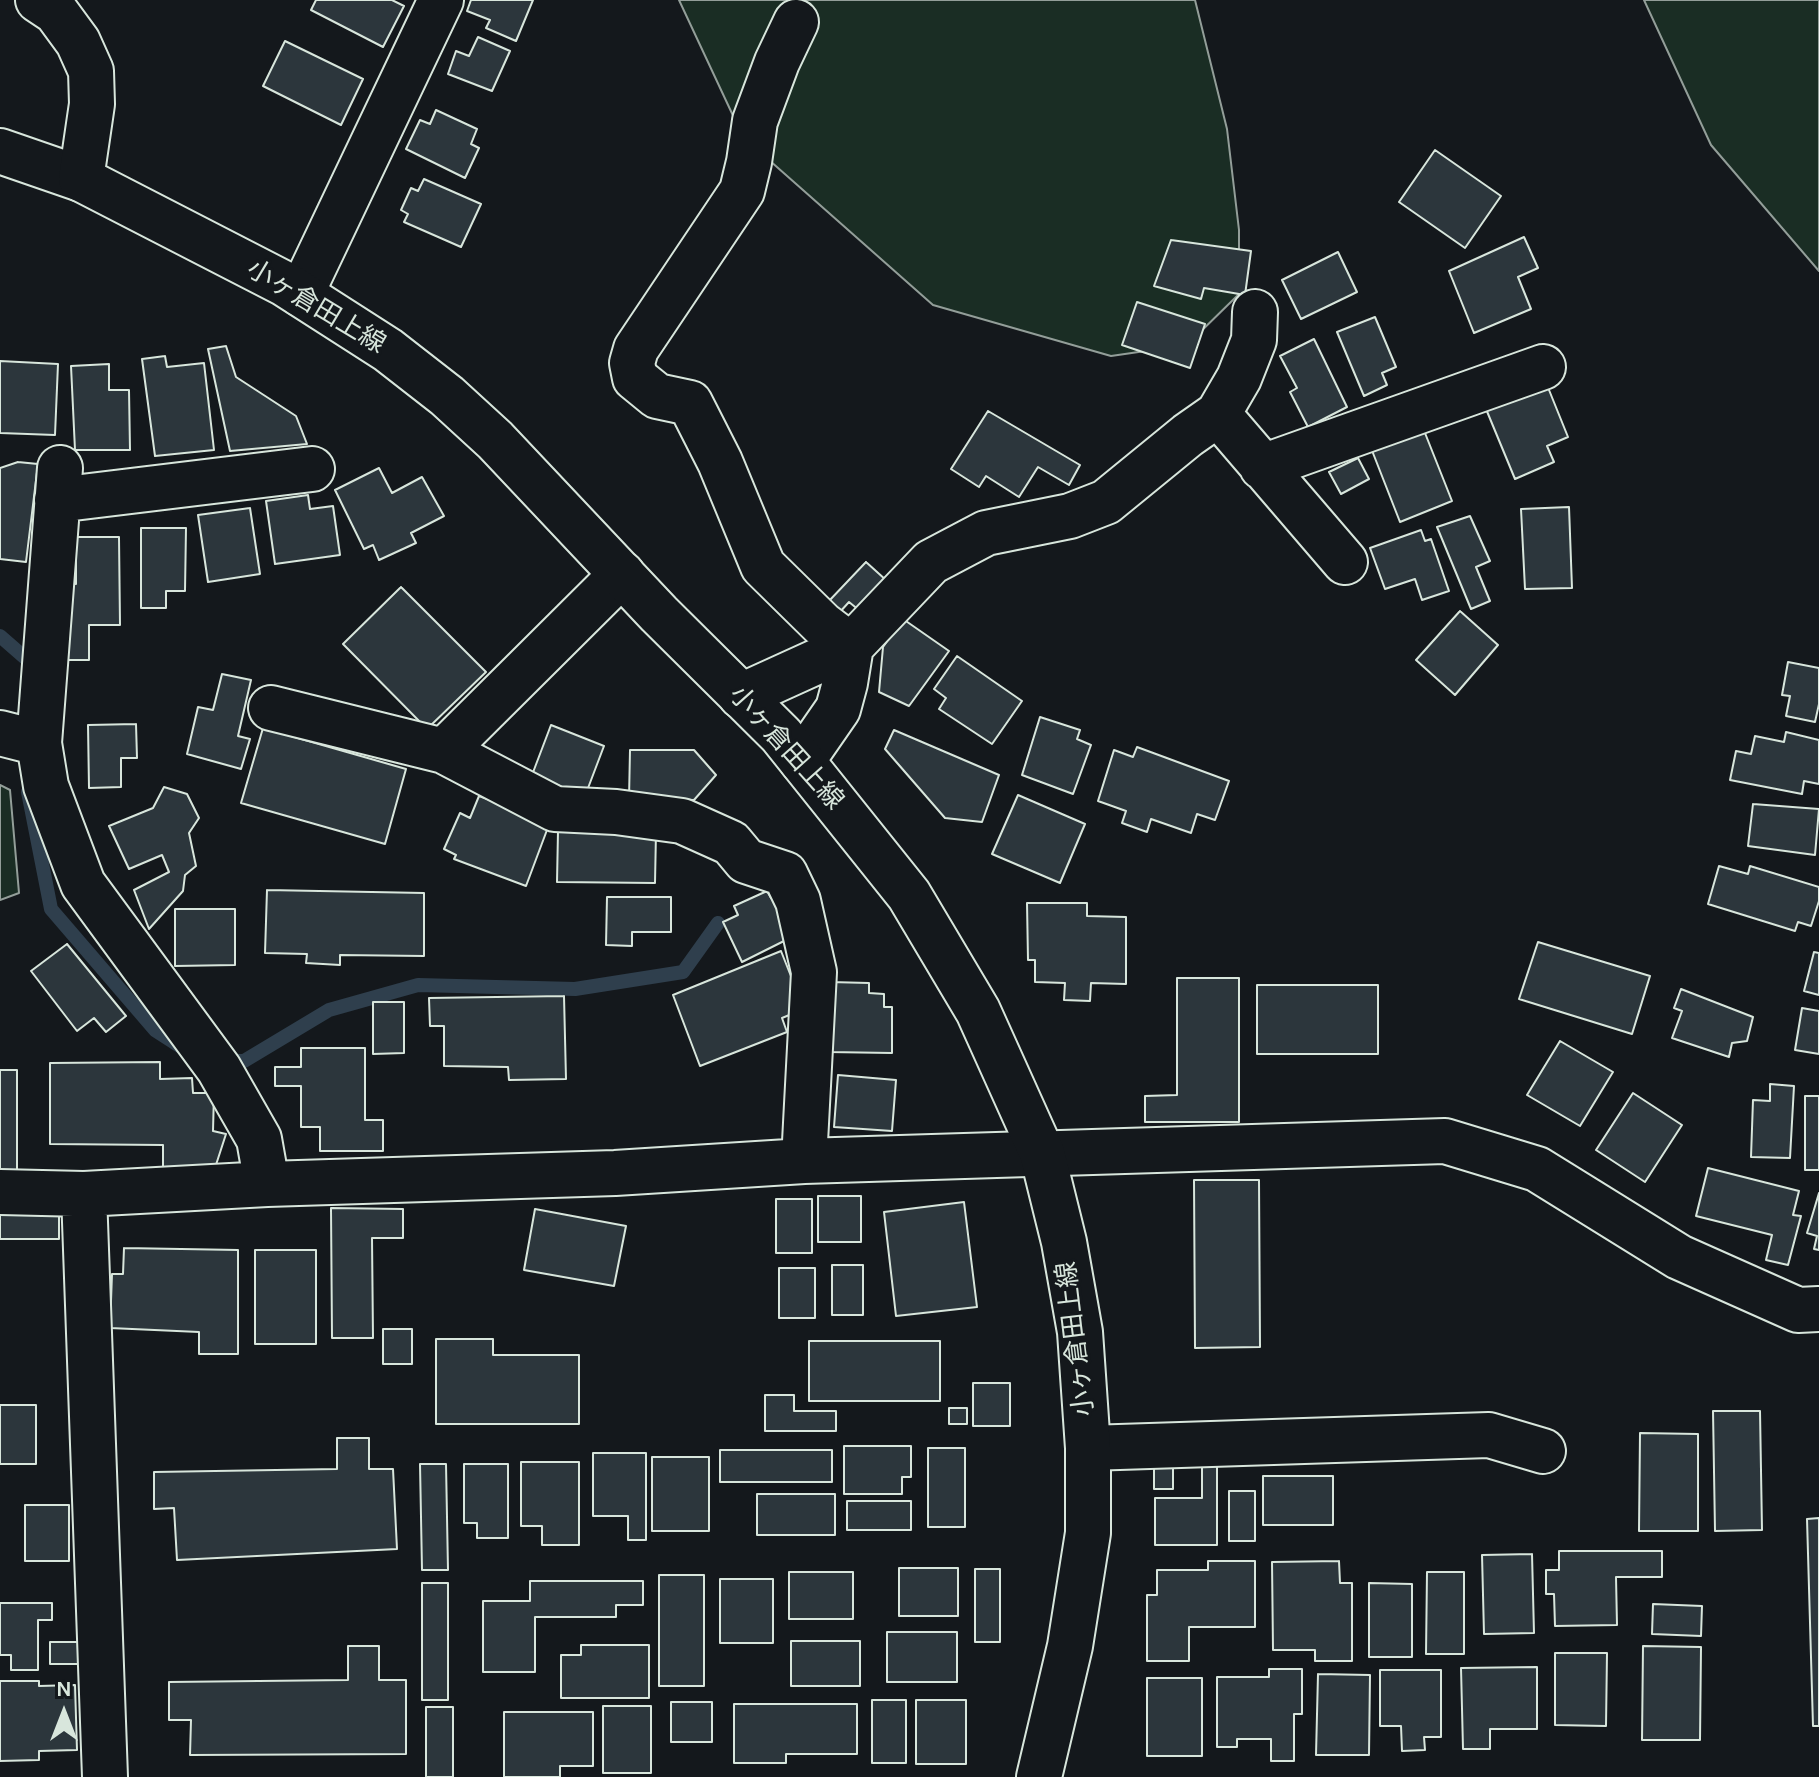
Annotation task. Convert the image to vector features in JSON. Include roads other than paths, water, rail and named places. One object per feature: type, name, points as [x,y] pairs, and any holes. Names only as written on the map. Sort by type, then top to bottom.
[{"type":"street","points":[[38,0],[56,12],[71,32],[91,71],[92,104],[81,179]]},
{"type":"street","points":[[301,294],[441,0]]},
{"type":"street","points":[[796,22],[755,121],[742,191],[636,349],[632,363],[635,378],[657,396],[690,403],[720,462],[763,566],[822,624],[851,646]]},
{"type":"street","name":"小ヶ倉田上線","points":[[0,151],[81,179],[301,294],[388,350],[447,396],[546,491],[622,574],[781,735],[909,895],[978,1011],[1042,1153],[1064,1242],[1080,1332],[1088,1448],[1088,1533],[1070,1646],[1039,1777]]},
{"type":"street","points":[[741,696],[851,646],[931,562],[986,533],[1070,516],[1106,502],[1218,414],[1239,378],[1254,340],[1255,312]]},
{"type":"street","points":[[1262,467],[1543,367]]},
{"type":"street","points":[[1218,414],[1345,562]]},
{"type":"street","points":[[267,1184],[259,1139],[219,1069],[83,884],[46,786],[20,738],[58,484],[312,469]]},
{"type":"street","points":[[444,751],[622,574]]},
{"type":"street","points":[[802,761],[838,709],[851,646]]},
{"type":"street","points":[[271,708],[444,751],[555,809],[616,812],[682,821],[731,843],[746,861],[785,874],[798,901],[814,972],[804,1161]]},
{"type":"street","points":[[0,1192],[84,1194],[267,1184],[615,1173],[804,1161],[1445,1141],[1537,1169],[1679,1257],[1798,1310],[1819,1309]]},
{"type":"street","points":[[84,1194],[105,1777]]},
{"type":"street","points":[[1088,1448],[1489,1435],[1543,1451]]},
{"type":"waterway","points":[[0,636],[31,663],[31,668]]},
{"type":"waterway","points":[[28,792],[51,909],[155,1030],[186,1050]]},
{"type":"waterway","points":[[223,1061],[244,1061],[329,1010],[418,985],[575,989],[683,972],[718,923]]}]
